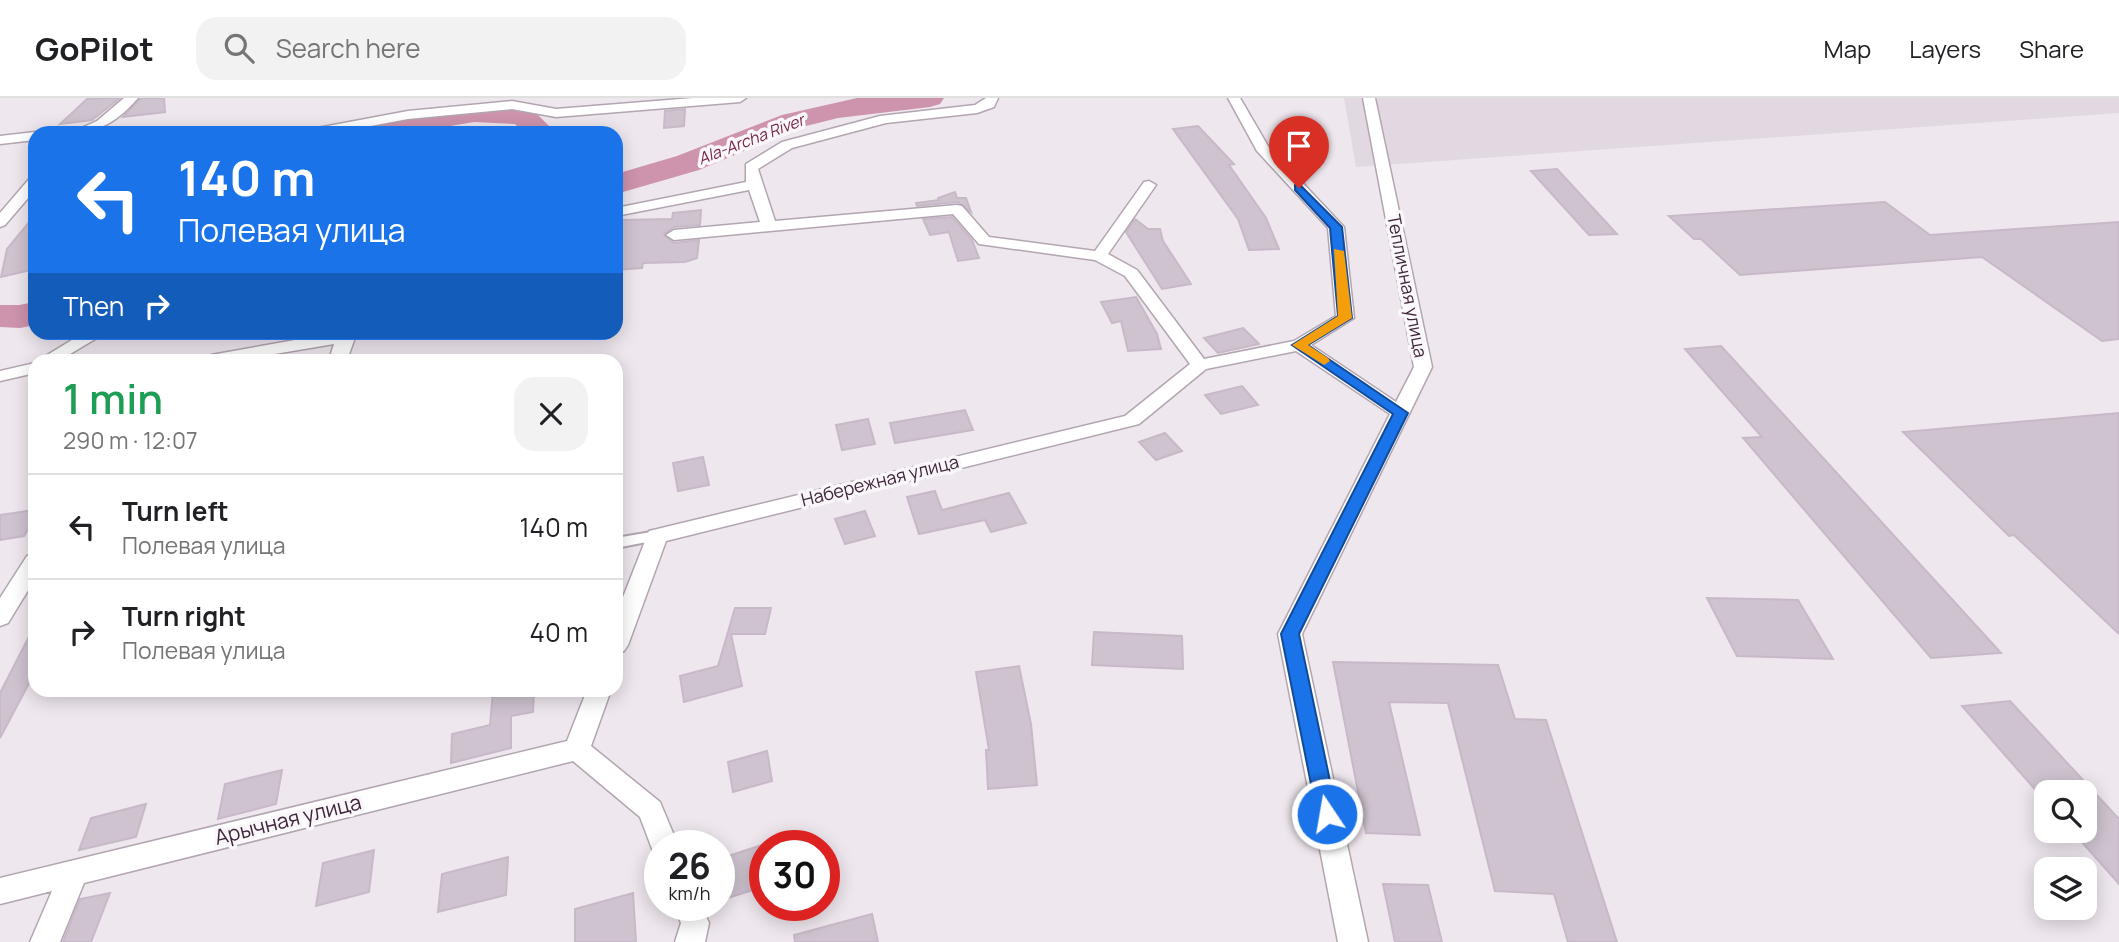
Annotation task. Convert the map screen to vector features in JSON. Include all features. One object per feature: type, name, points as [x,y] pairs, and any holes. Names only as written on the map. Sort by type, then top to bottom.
[{"type":"street","points":[[96,126],[102,124],[132,98]]},
{"type":"street","points":[[408,116],[406,106],[413,98]]},
{"type":"street","points":[[352,126],[408,116],[512,105],[556,113],[740,98]]},
{"type":"street","points":[[769,225],[754,185],[751,167],[787,145],[885,119],[977,109],[989,104],[992,98]]},
{"type":"street","name":"Набережная улица","points":[[657,536],[1132,420],[1199,365],[1299,345],[1345,318],[1336,227],[1262,148],[1234,98]]},
{"type":"street","name":"Тепличная улица","points":[[1353,942],[1290,634],[1423,367],[1369,98]]},
{"type":"street","points":[[0,139],[28,137]]},
{"type":"street","points":[[623,211],[754,185]]},
{"type":"street","points":[[1099,256],[1149,185]]},
{"type":"street","points":[[0,222],[28,196]]},
{"type":"street","points":[[674,236],[957,209],[984,241],[1099,256],[1131,273],[1199,365]]},
{"type":"street","points":[[59,354],[84,340]]},
{"type":"street","points":[[244,354],[320,340]]},
{"type":"street","points":[[1299,345],[1401,413]]},
{"type":"street","points":[[0,376],[28,370]]},
{"type":"street","points":[[623,626],[657,536]]},
{"type":"street","points":[[0,617],[28,572]]},
{"type":"street","points":[[596,697],[577,749],[651,810],[658,830]]},
{"type":"street","name":"Арычная улица","points":[[0,891],[577,749]]},
{"type":"street","points":[[44,942],[74,873]]},
{"type":"street","points":[[690,942],[694,921]]},
{"type":"lane","points":[[623,542],[657,536]]},
{"type":"shaded area","points":[[1344,98],[2119,98],[2119,113],[1356,167]]},
{"type":"building","points":[[120,98],[92,120],[60,124],[87,99]]},
{"type":"building","points":[[141,98],[164,98],[165,112],[123,117]]},
{"type":"building","points":[[685,109],[684,126],[664,128],[665,111]]},
{"type":"building","points":[[1198,126],[1234,164],[1229,165],[1266,218],[1279,249],[1249,250],[1238,219],[1173,129]]},
{"type":"building","points":[[1557,169],[1617,234],[1589,235],[1531,171]]},
{"type":"building","points":[[955,192],[957,198],[966,198],[971,212],[958,202],[917,206],[916,203],[939,200],[938,198]]},
{"type":"building","points":[[1885,202],[1930,235],[2119,222],[2119,339],[2102,341],[1982,257],[1740,275],[1701,239],[1694,239],[1669,216]]},
{"type":"building","points":[[701,210],[700,225],[674,227],[664,234],[674,243],[699,240],[697,258],[685,262],[643,263],[642,268],[623,269],[623,220],[672,219],[673,213]]},
{"type":"building","points":[[952,217],[972,240],[979,258],[958,261],[949,232],[930,235],[923,219]]},
{"type":"building","points":[[1135,219],[1148,229],[1160,229],[1163,241],[1191,284],[1162,289],[1126,232]]},
{"type":"building","points":[[28,224],[28,271],[1,277],[7,249]]},
{"type":"building","points":[[1136,297],[1157,334],[1161,349],[1128,351],[1121,321],[1112,323],[1101,302]]},
{"type":"building","points":[[1243,328],[1259,344],[1218,353],[1204,338]]},
{"type":"building","points":[[1721,346],[2001,653],[1931,658],[1743,438],[1762,437],[1685,349]]},
{"type":"building","points":[[1242,386],[1258,405],[1221,414],[1205,395]]},
{"type":"building","points":[[965,410],[973,430],[895,443],[890,423]]},
{"type":"building","points":[[2119,413],[2119,634],[2014,535],[2009,536],[1903,432]]},
{"type":"building","points":[[868,419],[875,444],[842,450],[836,425]]},
{"type":"building","points":[[1165,433],[1182,451],[1156,460],[1139,442]]},
{"type":"building","points":[[703,457],[709,485],[678,491],[673,463]]},
{"type":"building","points":[[935,491],[942,510],[1009,493],[1026,523],[991,532],[985,520],[919,534],[907,497]]},
{"type":"building","points":[[28,511],[28,529],[24,536],[0,540],[0,515]]},
{"type":"building","points":[[865,511],[875,536],[845,544],[835,519]]},
{"type":"building","points":[[1707,598],[1798,600],[1833,659],[1737,656]]},
{"type":"building","points":[[735,608],[771,608],[765,634],[731,634],[742,686],[684,702],[680,676],[718,666]]},
{"type":"building","points":[[1094,632],[1182,636],[1183,669],[1092,665]]},
{"type":"building","points":[[28,639],[28,685],[0,738],[0,693]]},
{"type":"building","points":[[1333,662],[1498,665],[1515,719],[1546,720],[1617,942],[1568,942],[1554,894],[1495,891],[1448,703],[1389,702],[1420,835],[1366,833]]},
{"type":"building","points":[[1019,666],[1031,724],[1037,785],[988,789],[986,750],[989,750],[976,672]]},
{"type":"building","points":[[493,697],[534,697],[533,712],[511,716],[511,748],[451,763],[452,734],[490,725]]},
{"type":"building","points":[[2010,701],[2083,780],[2034,780],[2034,788],[1962,706]]},
{"type":"building","points":[[767,751],[772,781],[733,792],[728,762]]},
{"type":"building","points":[[282,770],[276,804],[218,819],[225,784]]},
{"type":"building","points":[[2097,795],[2119,819],[2119,884],[2083,843],[2097,843]]},
{"type":"building","points":[[146,804],[136,837],[79,850],[91,818]]},
{"type":"building","points":[[749,849],[749,891],[735,896],[735,854]]},
{"type":"building","points":[[374,850],[369,892],[316,906],[323,863]]},
{"type":"building","points":[[508,857],[506,895],[438,912],[442,874]]},
{"type":"building","points":[[1383,884],[1428,885],[1442,942],[1395,942]]},
{"type":"building","points":[[110,893],[91,942],[63,942],[80,899]]},
{"type":"building","points":[[633,893],[636,942],[575,942],[575,909]]},
{"type":"building","points":[[872,914],[878,942],[795,942],[794,935]]},
{"type":"waterway","name":"Ala-Archa River","points":[[623,182],[688,163],[792,121],[837,109],[930,98]]},
{"type":"waterway","name":"Ala-Archa River","points":[[398,126],[474,113],[523,116],[534,126]]},
{"type":"waterway","name":"Ala-Archa River","points":[[0,316],[28,315]]},
{"type":"slow traffic","points":[[1324,361],[1299,345],[1345,318],[1338,251]]},
{"type":"route","points":[[1299,188],[1336,227],[1345,318],[1299,345],[1401,413],[1290,634],[1327,814]]}]
